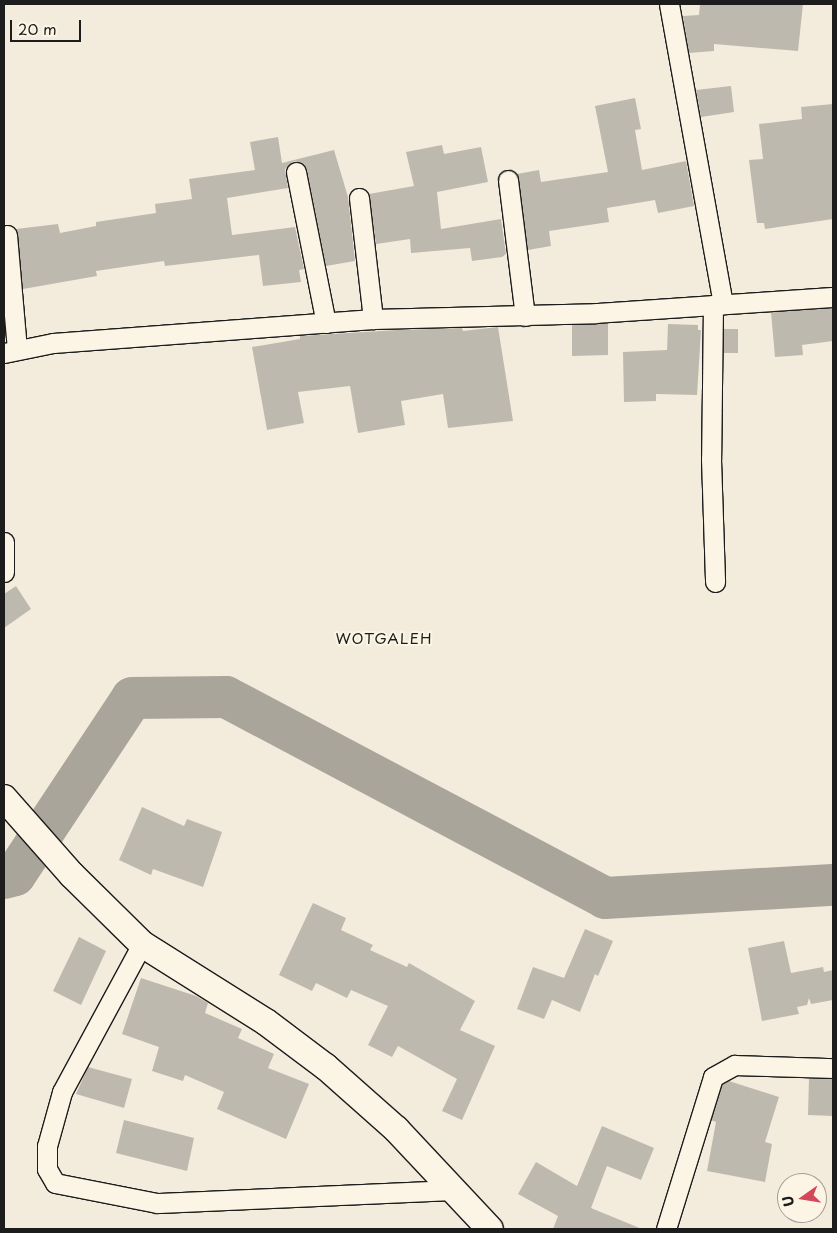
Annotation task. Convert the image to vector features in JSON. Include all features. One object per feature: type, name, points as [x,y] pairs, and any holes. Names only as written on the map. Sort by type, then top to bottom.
[{"type":"main road","points":[[4,798],[72,875],[142,944],[266,1022],[326,1067],[396,1130],[455,1190],[483,1225]]},
{"type":"street","points":[[669,4],[718,305],[711,450],[715,582]]},
{"type":"street","points":[[296,172],[326,323]]},
{"type":"street","points":[[508,180],[525,316]]},
{"type":"street","points":[[359,198],[373,319]]},
{"type":"street","points":[[7,235],[10,351],[53,342],[373,319],[525,316],[833,297]]},
{"type":"street","points":[[4,542],[4,572]]},
{"type":"street","points":[[142,944],[62,1092],[47,1146],[47,1169],[54,1183],[157,1202],[455,1190]]},
{"type":"street","points":[[666,1229],[713,1077],[735,1065],[833,1068]]},
{"type":"building","points":[[700,4],[803,4],[798,51],[714,44],[714,51],[689,53],[683,16],[699,15]]},
{"type":"building","points":[[731,86],[734,112],[701,117],[696,90]]},
{"type":"building","points":[[635,98],[641,129],[635,130],[642,170],[686,161],[694,206],[658,213],[655,200],[607,208],[609,222],[549,231],[551,246],[528,250],[517,174],[539,170],[541,182],[608,172],[595,106]]},
{"type":"building","points":[[833,104],[833,219],[765,229],[764,223],[757,223],[749,160],[763,159],[759,124],[802,119],[801,107]]},
{"type":"building","points":[[278,137],[282,163],[334,150],[348,197],[355,261],[326,266],[307,170],[304,164],[294,161],[285,169],[288,188],[227,198],[232,235],[295,227],[304,269],[299,270],[301,282],[263,286],[259,255],[165,266],[164,261],[96,271],[97,276],[23,289],[16,229],[58,224],[60,233],[96,226],[96,222],[156,213],[155,204],[192,199],[189,179],[255,170],[250,142]]},
{"type":"building","points":[[442,145],[444,154],[481,147],[488,182],[437,192],[441,229],[501,219],[506,254],[502,257],[472,261],[470,248],[411,253],[410,239],[376,244],[369,194],[414,186],[406,152]]},
{"type":"building","points":[[833,308],[833,341],[802,345],[803,355],[775,357],[771,312]]},
{"type":"building","points":[[608,323],[608,355],[572,356],[572,325]]},
{"type":"building","points":[[668,324],[698,325],[698,330],[701,330],[697,395],[656,394],[656,401],[624,402],[623,352],[667,350]]},
{"type":"building","points":[[498,327],[513,421],[448,428],[443,394],[401,401],[405,425],[358,433],[350,386],[298,392],[304,423],[267,430],[252,347],[300,339],[300,336],[462,328],[463,331]]},
{"type":"building","points":[[724,329],[738,329],[738,353],[724,353]]},
{"type":"building","points":[[16,586],[31,609],[4,628],[4,594]]},
{"type":"building","points":[[142,807],[184,826],[187,819],[222,832],[203,887],[153,869],[151,875],[119,860]]},
{"type":"building","points":[[313,903],[346,918],[341,930],[373,945],[370,950],[407,967],[409,963],[475,1001],[460,1030],[495,1046],[462,1120],[442,1111],[457,1079],[398,1046],[392,1057],[368,1045],[388,1006],[351,990],[347,998],[316,983],[312,991],[279,975]]},
{"type":"building","points":[[585,929],[613,941],[598,976],[595,974],[580,1012],[552,1000],[544,1019],[517,1009],[533,967],[564,978]]},
{"type":"building","points":[[79,937],[106,951],[81,1005],[53,991]]},
{"type":"building","points":[[784,941],[791,973],[823,967],[824,972],[833,970],[833,1000],[811,1004],[809,998],[807,1005],[797,1007],[799,1014],[762,1021],[748,948]]},
{"type":"building","points":[[141,978],[196,996],[208,1003],[205,1013],[242,1029],[238,1038],[274,1054],[268,1068],[309,1084],[286,1139],[217,1109],[224,1092],[185,1075],[183,1081],[152,1071],[159,1047],[122,1034]]},
{"type":"building","points":[[88,1067],[132,1079],[124,1108],[76,1094]]},
{"type":"building","points":[[809,1079],[833,1079],[833,1116],[808,1115]]},
{"type":"building","points":[[729,1081],[779,1097],[765,1142],[772,1144],[765,1182],[707,1171],[716,1122],[711,1120],[722,1085]]},
{"type":"building","points":[[124,1120],[194,1138],[187,1171],[116,1153]]},
{"type":"building","points":[[602,1126],[654,1148],[641,1180],[607,1166],[591,1208],[642,1229],[553,1229],[558,1216],[518,1194],[536,1162],[577,1186]]},
{"type":"waterway","points":[[4,878],[15,875],[132,698],[226,697],[605,898],[833,885]]},
{"type":"district","name":"WOTGALEH","points":[[384,638]]}]
